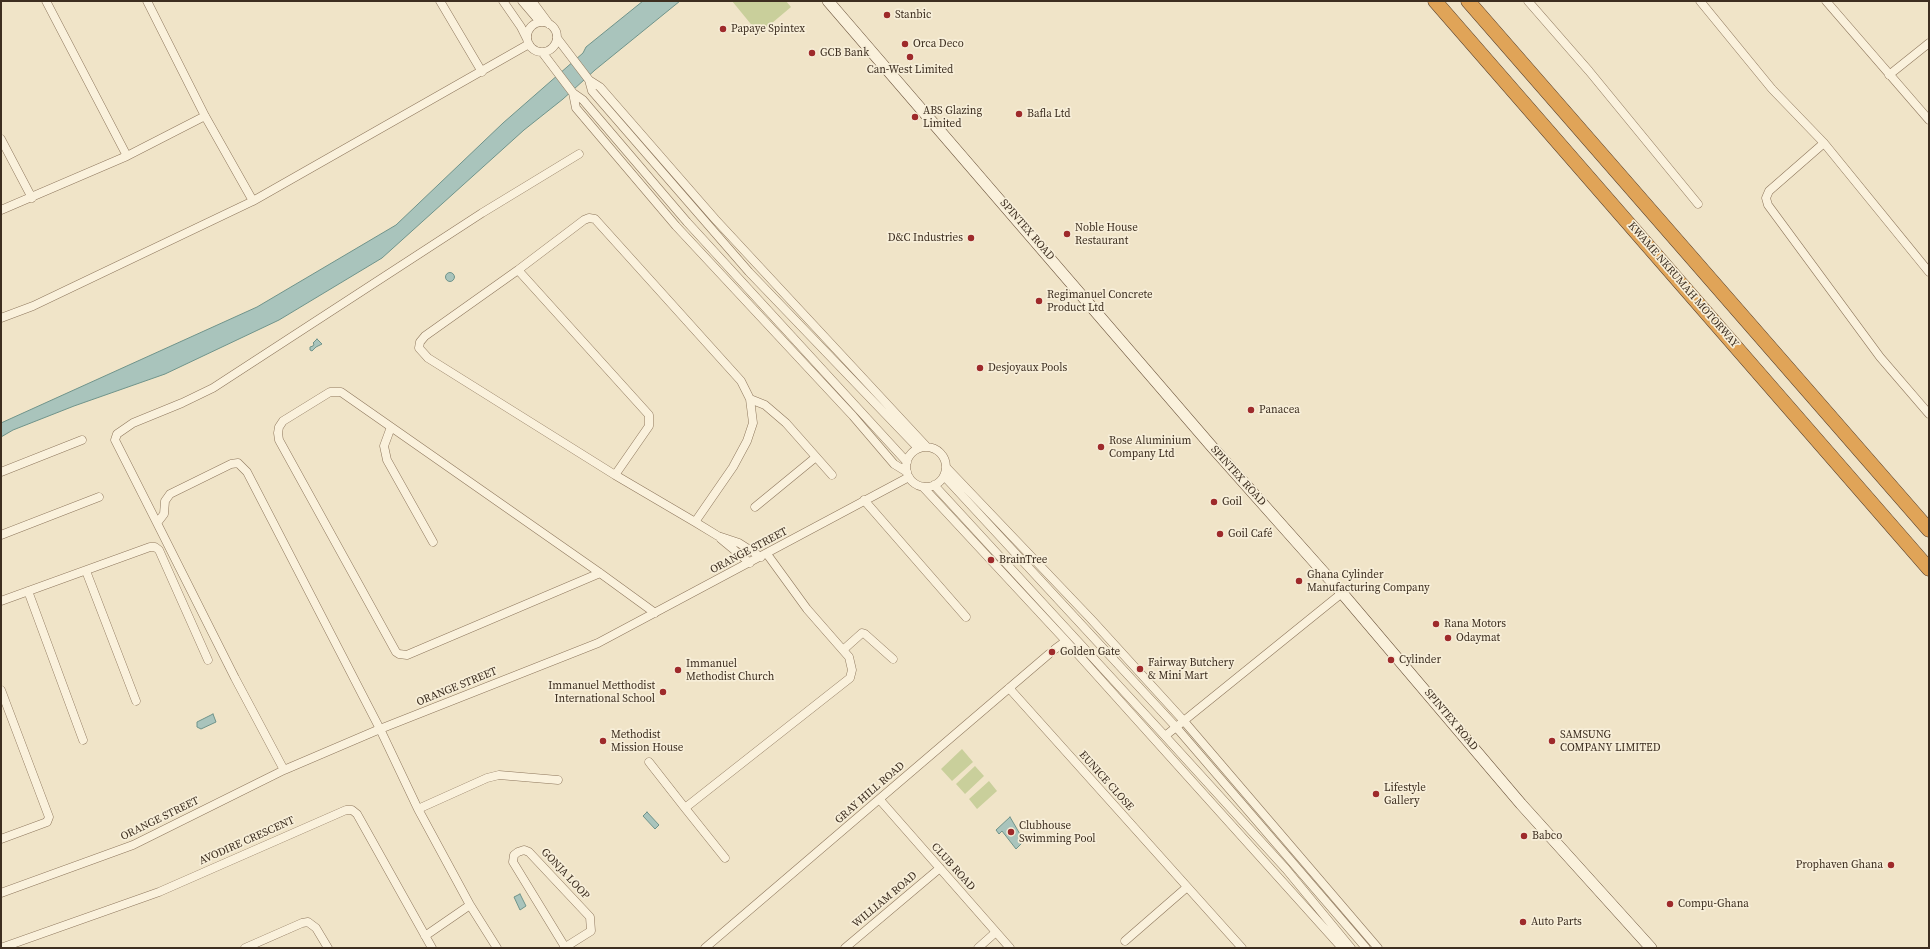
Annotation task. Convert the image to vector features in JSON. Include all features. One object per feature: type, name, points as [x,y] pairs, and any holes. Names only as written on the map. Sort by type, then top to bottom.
[{"type":"highway","name":"KWAME NKRUMAH MOTORWAY","points":[[1436,1],[1929,569]]},
{"type":"highway","points":[[1468,1],[1929,530]]},
{"type":"main road","name":"SPINTEX ROAD","points":[[828,1],[1213,448],[1342,593],[1522,804],[1651,948]]},
{"type":"street","points":[[46,1],[127,156]]},
{"type":"street","points":[[147,1],[205,116],[253,201]]},
{"type":"street","points":[[440,1],[482,72]]},
{"type":"street","points":[[503,1],[521,27],[528,42],[534,50],[542,52],[573,93],[583,100],[687,222],[906,462],[908,475]]},
{"type":"street","points":[[522,1],[540,22]]},
{"type":"street","points":[[532,1],[555,30],[557,38],[589,80],[600,87],[715,219],[922,447]]},
{"type":"street","points":[[1528,1],[1698,204]]},
{"type":"street","points":[[1700,1],[1772,89],[1824,142],[1929,272]]},
{"type":"street","points":[[1826,1],[1929,120]]},
{"type":"street","points":[[528,42],[527,35],[531,26],[540,22],[549,24]]},
{"type":"street","points":[[542,52],[554,46],[557,38]]},
{"type":"street","points":[[1,318],[33,306],[253,201],[482,72],[528,42]]},
{"type":"street","points":[[1889,75],[1929,43]]},
{"type":"street","points":[[573,93],[576,108],[676,226],[853,416],[894,464],[908,475],[915,484],[923,487],[934,486],[944,476],[946,467]]},
{"type":"street","points":[[1,210],[127,156],[205,116]]},
{"type":"street","points":[[1,138],[32,198]]},
{"type":"street","points":[[1824,142],[1769,191],[1766,198],[1768,205],[1880,357],[1929,414]]},
{"type":"street","points":[[284,770],[235,678],[115,440],[117,434],[133,423],[182,403],[213,388],[482,213],[579,154]]},
{"type":"street","points":[[695,522],[733,467],[747,441],[752,423],[750,399],[741,381],[596,219],[589,218],[584,220],[518,270],[425,336],[420,342],[419,348],[428,358],[615,475],[718,536],[750,563]]},
{"type":"street","points":[[518,270],[649,415],[649,426],[615,475]]},
{"type":"street","points":[[600,573],[407,655],[399,654],[396,652],[283,447],[278,433],[284,421],[330,392],[335,391],[349,396],[391,427],[600,573],[655,613]]},
{"type":"street","points":[[750,399],[765,405],[786,424],[832,475]]},
{"type":"street","points":[[391,427],[384,446],[387,460],[433,542]]},
{"type":"street","points":[[1,472],[82,440]]},
{"type":"street","points":[[906,462],[911,453],[922,447],[935,448],[942,454],[946,467],[1091,619],[1183,720],[1378,948]]},
{"type":"street","points":[[755,507],[816,457]]},
{"type":"street","points":[[157,522],[164,514],[165,501],[170,494],[231,464],[238,463],[246,472],[380,729],[418,810],[470,905],[497,948]]},
{"type":"street","name":"ORANGE STREET","points":[[1,893],[133,845],[284,770],[380,729],[598,643],[764,556],[908,475]]},
{"type":"street","points":[[944,476],[1176,727],[1366,948]]},
{"type":"street","points":[[934,486],[1286,869],[1352,948]]},
{"type":"street","points":[[923,487],[1066,641],[1342,948]]},
{"type":"street","points":[[1,535],[99,497]]},
{"type":"street","points":[[864,500],[966,617]]},
{"type":"street","points":[[685,808],[850,678],[852,670],[849,658],[843,650],[764,556],[739,543],[718,536]]},
{"type":"street","points":[[1,601],[150,547],[159,550],[208,660]]},
{"type":"street","points":[[86,571],[136,701]]},
{"type":"street","points":[[28,591],[83,740]]},
{"type":"street","points":[[1165,736],[1342,593]]},
{"type":"street","points":[[843,650],[862,634],[893,659]]},
{"type":"street","name":"GRAY HILL ROAD","points":[[705,948],[1066,641]]},
{"type":"street","name":"EUNICE CLOSE","points":[[1009,688],[1239,947]]},
{"type":"street","points":[[1,690],[49,816],[47,822],[1,839]]},
{"type":"street","points":[[649,762],[725,858]]},
{"type":"street","points":[[418,810],[487,778],[499,775],[558,780]]},
{"type":"street","name":"CLUB ROAD","points":[[880,800],[1010,948]]},
{"type":"street","name":"AVODIRE CRESCENT","points":[[1,948],[159,892],[346,810],[352,810],[357,814],[432,948]]},
{"type":"street","name":"GONJA LOOP","points":[[524,850],[529,852],[590,917],[591,931],[564,947],[513,862],[514,855],[518,852],[524,850]]},
{"type":"street","name":"WILLIAM ROAD","points":[[845,948],[940,868]]},
{"type":"street","points":[[1125,941],[1186,888]]},
{"type":"street","points":[[425,936],[470,905]]},
{"type":"street","points":[[245,948],[302,923],[308,922],[313,924],[328,948]]},
{"type":"street","points":[[978,948],[996,932]]},
{"type":"green space","points":[[732,1],[786,1],[791,7],[759,34]]},
{"type":"green space","points":[[962,749],[973,762],[952,781],[941,769]]},
{"type":"green space","points":[[975,766],[984,776],[965,794],[956,784]]},
{"type":"green space","points":[[989,781],[997,791],[977,809],[969,799]]},
{"type":"water","points":[[643,1],[680,1],[524,130],[382,258],[279,320],[165,374],[74,406],[13,430],[1,437],[1,423],[257,307],[396,225],[503,123],[583,53],[586,47]]},
{"type":"water","points":[[450,272],[455,277],[450,282],[445,277]]},
{"type":"water","points":[[317,339],[322,344],[312,351],[310,350],[310,347],[313,346],[313,343]]},
{"type":"water","points":[[213,714],[216,722],[201,729],[197,727],[197,722]]},
{"type":"water","points":[[647,812],[659,825],[655,829],[643,816]]},
{"type":"water","name":"Clubhouse Swimming Pool","points":[[1010,817],[1024,841],[1016,849],[1002,831],[999,834],[996,830]]},
{"type":"water","points":[[520,894],[526,906],[520,910],[514,897]]},
{"type":"place","name":"Stanbic","points":[[887,15]]},
{"type":"place","name":"Papaye Spintex","points":[[723,29]]},
{"type":"place","name":"Orca Deco","points":[[905,44]]},
{"type":"place","name":"GCB Bank","points":[[812,53]]},
{"type":"place","name":"Can-West Limited","points":[[910,57]]},
{"type":"place","name":"Bafla Ltd","points":[[1019,114]]},
{"type":"place","name":"ABS Glazing Limited","points":[[915,117]]},
{"type":"place","name":"Noble House Restaurant","points":[[1067,234]]},
{"type":"place","name":"D&C Industries","points":[[971,238]]},
{"type":"place","name":"Regimanuel Concrete Product Ltd","points":[[1039,301]]},
{"type":"place","name":"Desjoyaux Pools","points":[[980,368]]},
{"type":"place","name":"Panacea","points":[[1251,410]]},
{"type":"place","name":"Rose Aluminium Company Ltd","points":[[1101,447]]},
{"type":"place","name":"Goil","points":[[1214,502]]},
{"type":"place","name":"Goil Café","points":[[1220,534]]},
{"type":"place","name":"BrainTree","points":[[991,560]]},
{"type":"place","name":"Ghana Cylinder Manufacturing Company","points":[[1299,581]]},
{"type":"place","name":"Rana Motors","points":[[1436,624]]},
{"type":"place","name":"Odaymat","points":[[1448,638]]},
{"type":"place","name":"Golden Gate","points":[[1052,652]]},
{"type":"place","name":"Cylinder","points":[[1391,660]]},
{"type":"place","name":"Fairway Butchery & Mini Mart","points":[[1140,669]]},
{"type":"place","name":"Immanuel Methodist Church","points":[[678,670]]},
{"type":"place","name":"Immanuel Metthodist International School","points":[[663,692]]},
{"type":"place","name":"Methodist Mission House","points":[[603,741]]},
{"type":"place","name":"SAMSUNG COMPANY LIMITED","points":[[1552,741]]},
{"type":"place","name":"Lifestyle Gallery","points":[[1376,794]]},
{"type":"place","name":"Clubhouse Swimming Pool","points":[[1011,832]]},
{"type":"place","name":"Babco","points":[[1524,836]]},
{"type":"place","name":"Prophaven Ghana","points":[[1891,865]]},
{"type":"place","name":"Compu-Ghana","points":[[1670,904]]},
{"type":"place","name":"Auto Parts","points":[[1523,922]]}]
